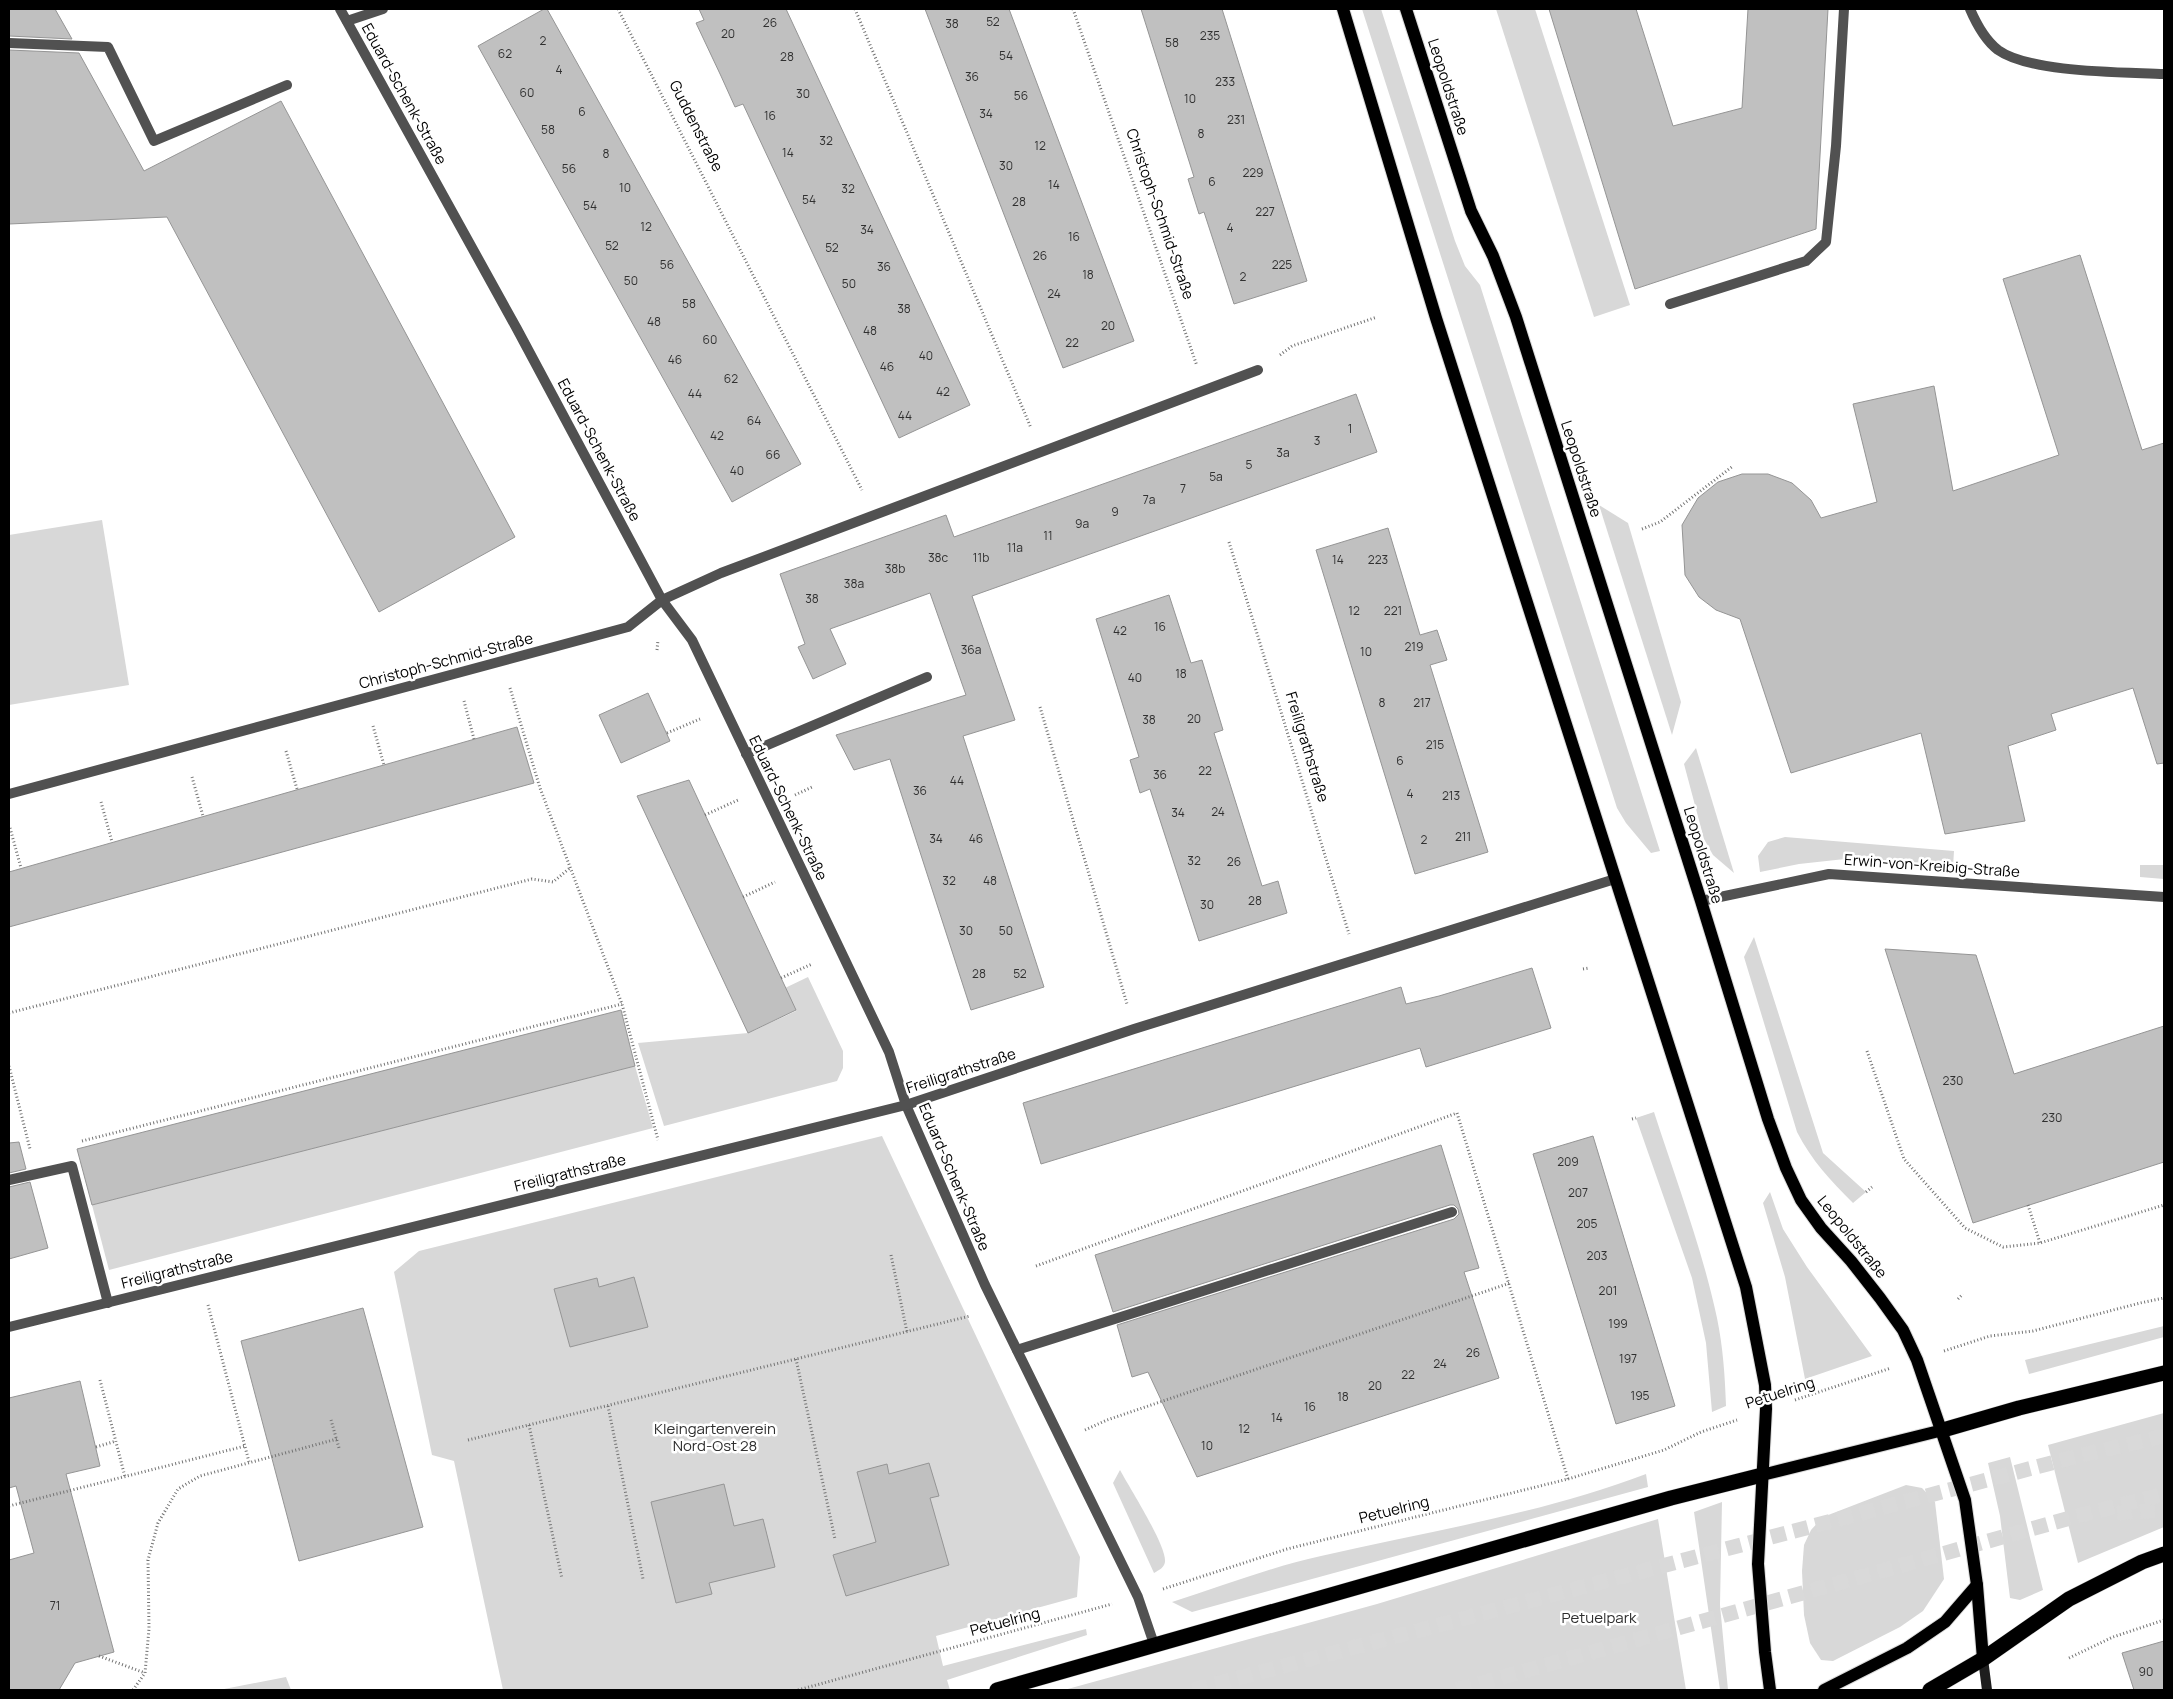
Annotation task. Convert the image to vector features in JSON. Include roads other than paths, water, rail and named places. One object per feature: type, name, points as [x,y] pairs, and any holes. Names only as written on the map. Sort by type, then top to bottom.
[{"type":"highway","points":[[1942,1430],[2164,1373]]},
{"type":"highway","points":[[997,1690],[1671,1498],[1762,1474]]},
{"type":"highway","points":[[1930,1690],[1983,1659],[2069,1599],[2142,1562],[2164,1554]]},
{"type":"main road","points":[[1343,9],[1436,318],[1746,1287],[1765,1385],[1766,1409],[1758,1564],[1770,1690]]},
{"type":"main road","name":"Leopoldstraße","points":[[1406,9],[1471,211],[1493,256],[1516,317],[1768,1118],[1786,1168],[1801,1200],[1820,1228],[1851,1261],[1903,1330],[1917,1360],[1942,1430],[1965,1500],[1977,1585],[1987,1690]]},
{"type":"main road","points":[[1762,1474],[1942,1430]]},
{"type":"main road","points":[[1824,1690],[1907,1648],[1945,1622],[1977,1585]]},
{"type":"street","name":"Eduard-Schenk-Straße","points":[[340,9],[517,328],[662,600],[692,640],[889,1052],[906,1104],[997,1309],[1138,1597],[1155,1646]]},
{"type":"street","points":[[347,21],[383,9]]},
{"type":"street","points":[[1670,304],[1806,261],[1826,242],[1836,146],[1844,9]]},
{"type":"street","points":[[1970,9],[1977,25],[1998,50],[2032,64],[2076,69],[2164,74]]},
{"type":"street","points":[[9,42],[108,47],[154,141],[287,85]]},
{"type":"street","name":"Christoph-Schmid-Straße","points":[[9,794],[628,627],[662,600],[721,574],[1258,370]]},
{"type":"street","points":[[746,754],[927,677]]},
{"type":"street","name":"Erwin-von-Kreibig-Straße","points":[[1701,901],[1829,874],[2164,897]]},
{"type":"street","name":"Freiligrathstraße","points":[[9,1327],[906,1104],[1134,1029],[1615,879]]},
{"type":"street","points":[[9,1180],[72,1166],[108,1303]]},
{"type":"street","points":[[1017,1350],[1452,1212]]},
{"type":"tunnel","points":[[1193,1690],[2074,1457],[2164,1436]]},
{"type":"tunnel","points":[[1457,1690],[2081,1515],[2164,1494]]},
{"type":"tunnel","points":[[2117,1513],[2164,1510]]},
{"type":"park label","name":"Kleingartenverein Nord-Ost 28","points":[[715,1438]]},
{"type":"park label","name":"Petuelpark","points":[[1599,1618]]}]
